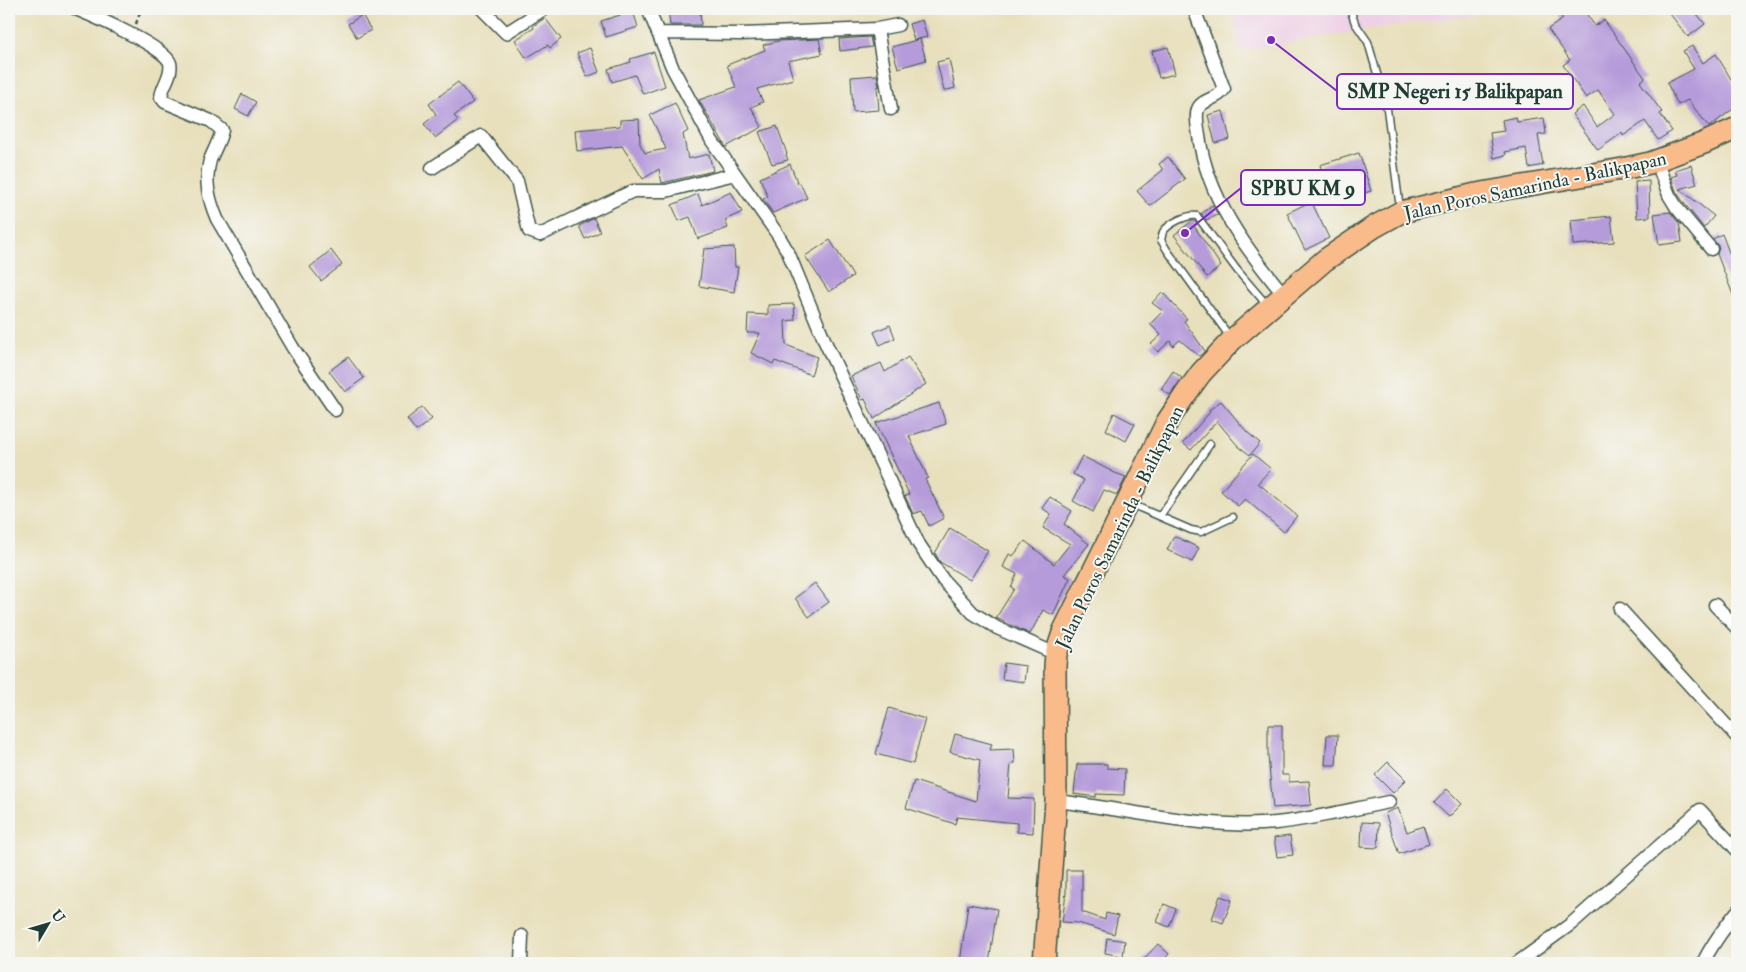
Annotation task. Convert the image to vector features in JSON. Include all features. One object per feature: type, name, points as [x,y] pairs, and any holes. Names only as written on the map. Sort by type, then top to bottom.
[{"type":"highway","name":"Jalan Poros Samarinda - Balikpapan","points":[[1044,963],[1056,800],[1056,654],[1064,630],[1167,422],[1201,373],[1232,340],[1324,260],[1374,227],[1401,212],[1476,194],[1622,169],[1656,160],[1704,143],[1737,128]]},
{"type":"street","points":[[76,9],[133,36],[167,58],[170,65],[169,72],[161,97],[165,102],[211,121],[222,130],[210,162],[208,197],[217,219],[293,348],[335,410]]},
{"type":"street","points":[[482,9],[506,33],[544,9]]},
{"type":"street","points":[[648,9],[673,69],[712,141],[788,252],[857,414],[918,543],[943,580],[973,613],[997,628],[1056,654]]},
{"type":"street","points":[[1194,9],[1224,89],[1220,94],[1200,104],[1197,111],[1201,152],[1217,195],[1227,215],[1277,302]]},
{"type":"street","points":[[659,34],[740,34],[877,29],[898,25]]},
{"type":"street","points":[[877,29],[890,109]]},
{"type":"street","points":[[432,168],[481,136],[517,181],[529,231],[540,235],[633,191],[666,192],[735,174]]},
{"type":"street","points":[[1656,160],[1669,194],[1677,208],[1711,249]]},
{"type":"street","points":[[1715,604],[1737,628]]},
{"type":"street","points":[[1620,610],[1737,737]]},
{"type":"street","points":[[1056,800],[1192,822],[1254,824],[1301,819],[1389,802]]},
{"type":"street","points":[[1517,963],[1571,924],[1700,810],[1737,850]]},
{"type":"street","points":[[1703,963],[1722,930],[1737,912]]},
{"type":"street","points":[[521,963],[522,936]]},
{"type":"lane","points":[[1350,9],[1368,42],[1387,109],[1401,212]]},
{"type":"lane","points":[[1232,340],[1167,250],[1161,240],[1163,232],[1183,217],[1197,216],[1237,270],[1277,302]]},
{"type":"lane","points":[[1160,516],[1210,444]]},
{"type":"lane","points":[[1127,503],[1191,530],[1201,532],[1233,517]]},
{"type":"shaded area","points":[[1233,9],[1482,9],[1483,14],[1369,29],[1240,51]]},
{"type":"building","points":[[668,9],[700,9],[701,25],[670,25]]},
{"type":"building","points":[[1555,9],[1583,9],[1595,26],[1604,20],[1645,78],[1640,82],[1662,112],[1660,114],[1672,131],[1658,140],[1645,121],[1623,136],[1622,133],[1598,150],[1572,114],[1583,106],[1597,127],[1615,114],[1598,90],[1586,98],[1563,65],[1570,60],[1548,29],[1563,19]]},
{"type":"building","points":[[1666,9],[1693,9],[1705,24],[1688,37]]},
{"type":"building","points":[[633,11],[638,27],[606,37],[601,21]]},
{"type":"building","points":[[362,15],[371,30],[357,38],[348,24]]},
{"type":"building","points":[[545,18],[561,39],[550,48],[548,45],[526,58],[515,40],[534,28],[533,26]]},
{"type":"building","points":[[922,20],[927,37],[914,40],[909,24]]},
{"type":"building","points":[[870,37],[872,47],[840,51],[839,39]]},
{"type":"building","points":[[819,39],[822,54],[788,61],[793,79],[757,89],[763,102],[751,107],[762,127],[726,147],[699,100],[736,87],[727,65],[765,50],[763,45],[778,41]]},
{"type":"building","points":[[920,39],[926,60],[898,68],[892,47]]},
{"type":"building","points":[[1692,46],[1703,63],[1716,54],[1737,89],[1737,106],[1709,127],[1688,100],[1678,105],[1667,83],[1694,69],[1683,51]]},
{"type":"building","points":[[1168,47],[1175,74],[1159,78],[1152,51]]},
{"type":"building","points":[[590,48],[599,72],[587,77],[577,53]]},
{"type":"building","points":[[654,52],[665,86],[643,94],[635,75],[612,82],[608,69],[631,62],[630,59]]},
{"type":"building","points":[[949,59],[955,88],[944,91],[937,62]]},
{"type":"building","points":[[877,75],[879,110],[853,112],[851,77]]},
{"type":"building","points":[[458,82],[473,102],[454,116],[458,120],[435,138],[424,124],[436,114],[429,104]]},
{"type":"building","points":[[242,94],[256,102],[248,116],[235,109]]},
{"type":"building","points":[[675,103],[688,131],[683,134],[688,159],[709,154],[713,171],[662,183],[659,169],[643,179],[622,146],[577,151],[575,130],[620,126],[620,120],[639,119],[640,144],[645,153],[666,149],[650,115]]},
{"type":"building","points":[[1223,111],[1230,139],[1215,143],[1208,115]]},
{"type":"building","points":[[1516,117],[1517,122],[1544,118],[1546,134],[1538,135],[1543,165],[1529,168],[1526,148],[1505,152],[1506,155],[1494,158],[1490,133],[1504,131],[1502,120]]},
{"type":"building","points":[[777,126],[788,160],[772,164],[759,132]]},
{"type":"building","points":[[1359,153],[1371,191],[1331,203],[1320,165]]},
{"type":"building","points":[[1168,157],[1185,179],[1150,206],[1137,191],[1163,170],[1159,164]]},
{"type":"building","points":[[790,164],[798,184],[800,183],[807,198],[773,213],[763,199],[768,197],[760,178]]},
{"type":"building","points":[[1691,165],[1697,184],[1680,189],[1714,216],[1704,228],[1676,191],[1671,177],[1677,175],[1675,170]]},
{"type":"building","points":[[1649,181],[1650,217],[1637,218],[1635,182]]},
{"type":"building","points":[[731,192],[742,212],[725,220],[728,228],[698,239],[690,217],[679,221],[672,205],[698,194],[702,205]]},
{"type":"building","points":[[1312,203],[1329,238],[1305,250],[1287,213]]},
{"type":"building","points":[[1212,205],[1218,215],[1206,220],[1201,214]]},
{"type":"building","points":[[1670,212],[1679,223],[1682,242],[1659,245],[1654,214]]},
{"type":"building","points":[[1611,216],[1614,242],[1573,245],[1571,220]]},
{"type":"building","points":[[594,218],[600,232],[585,239],[579,226]]},
{"type":"building","points":[[1192,221],[1197,224],[1194,226],[1221,266],[1207,277],[1174,235]]},
{"type":"building","points":[[1722,234],[1737,273],[1737,305],[1717,254],[1719,247],[1713,239]]},
{"type":"building","points":[[830,240],[853,276],[829,292],[805,256]]},
{"type":"building","points":[[734,247],[735,267],[738,267],[734,292],[699,286],[704,249]]},
{"type":"building","points":[[331,250],[342,265],[321,281],[310,267]]},
{"type":"building","points":[[1162,292],[1187,319],[1184,321],[1205,351],[1199,356],[1180,340],[1173,346],[1170,341],[1158,352],[1151,344],[1161,335],[1150,324],[1163,311],[1152,303]]},
{"type":"building","points":[[794,304],[795,320],[785,321],[786,345],[817,357],[811,375],[775,361],[773,364],[751,353],[760,333],[747,333],[748,314],[768,315],[768,305]]},
{"type":"building","points":[[890,325],[895,338],[880,345],[874,332]]},
{"type":"building","points":[[348,357],[364,378],[345,392],[329,371]]},
{"type":"building","points":[[908,357],[926,384],[874,419],[865,399],[862,400],[851,376],[881,363],[885,372]]},
{"type":"building","points":[[1173,371],[1182,378],[1170,395],[1161,389]]},
{"type":"building","points":[[1221,401],[1247,432],[1260,443],[1250,455],[1238,446],[1217,421],[1191,450],[1183,443],[1210,412],[1209,410]]},
{"type":"building","points":[[939,403],[946,424],[909,436],[928,478],[925,479],[944,518],[929,526],[922,511],[913,514],[905,496],[909,494],[876,423]]},
{"type":"building","points":[[422,407],[432,419],[416,431],[407,419]]},
{"type":"building","points":[[1114,413],[1135,424],[1126,441],[1106,430]]},
{"type":"building","points":[[1253,454],[1271,469],[1258,483],[1297,516],[1284,532],[1245,499],[1238,506],[1221,491]]},
{"type":"building","points":[[1082,456],[1126,477],[1117,495],[1104,490],[1093,512],[1073,501],[1084,480],[1073,474]]},
{"type":"building","points":[[1050,497],[1072,511],[1064,524],[1089,544],[1064,575],[1070,578],[1053,615],[1043,610],[1030,634],[996,618],[1014,589],[1011,587],[1017,574],[1003,567],[1009,554],[1013,556],[1025,541],[1054,564],[1070,544],[1043,528],[1051,514],[1042,508]]},
{"type":"building","points":[[950,528],[988,551],[970,580],[940,562],[935,553]]},
{"type":"building","points":[[1174,536],[1199,548],[1192,562],[1167,550]]},
{"type":"building","points":[[815,583],[829,602],[809,617],[795,598]]},
{"type":"building","points":[[1004,663],[1026,666],[1024,682],[1002,679]]},
{"type":"building","points":[[889,708],[925,719],[913,764],[876,754]]},
{"type":"building","points":[[1268,725],[1282,725],[1282,775],[1289,775],[1289,782],[1309,781],[1311,805],[1273,808],[1268,756]]},
{"type":"building","points":[[955,734],[992,744],[990,750],[1014,749],[1015,763],[1011,764],[1008,798],[1034,799],[1033,833],[1017,832],[1017,823],[957,817],[955,824],[906,808],[914,781],[976,801],[980,760],[950,752]]},
{"type":"building","points":[[1327,735],[1338,735],[1336,765],[1325,765]]},
{"type":"building","points":[[1388,762],[1406,780],[1393,793],[1375,775]]},
{"type":"building","points":[[1077,764],[1107,764],[1107,768],[1125,769],[1124,795],[1096,794],[1096,797],[1074,794]]},
{"type":"building","points":[[1447,789],[1462,804],[1449,817],[1434,803]]},
{"type":"building","points":[[1398,808],[1407,832],[1423,826],[1429,844],[1399,854],[1385,813]]},
{"type":"building","points":[[1362,822],[1379,823],[1378,848],[1361,847]]},
{"type":"building","points":[[1290,836],[1293,855],[1277,857],[1274,838]]},
{"type":"building","points":[[1066,870],[1082,870],[1082,912],[1105,920],[1106,913],[1118,916],[1114,934],[1078,923],[1062,922],[1066,893]]},
{"type":"building","points":[[1220,896],[1232,900],[1223,923],[1212,919]]},
{"type":"building","points":[[968,904],[997,909],[989,963],[960,963]]},
{"type":"building","points":[[1164,904],[1176,909],[1169,927],[1157,922]]},
{"type":"building","points":[[1107,938],[1125,941],[1123,956],[1105,953]]},
{"type":"building","points":[[1158,944],[1169,954],[1161,963],[1140,963]]},
{"type":"place","name":"SMP Negeri 15 Balikpapan","points":[[1271,40]]},
{"type":"place","name":"SPBU KM 9","points":[[1185,233]]}]
